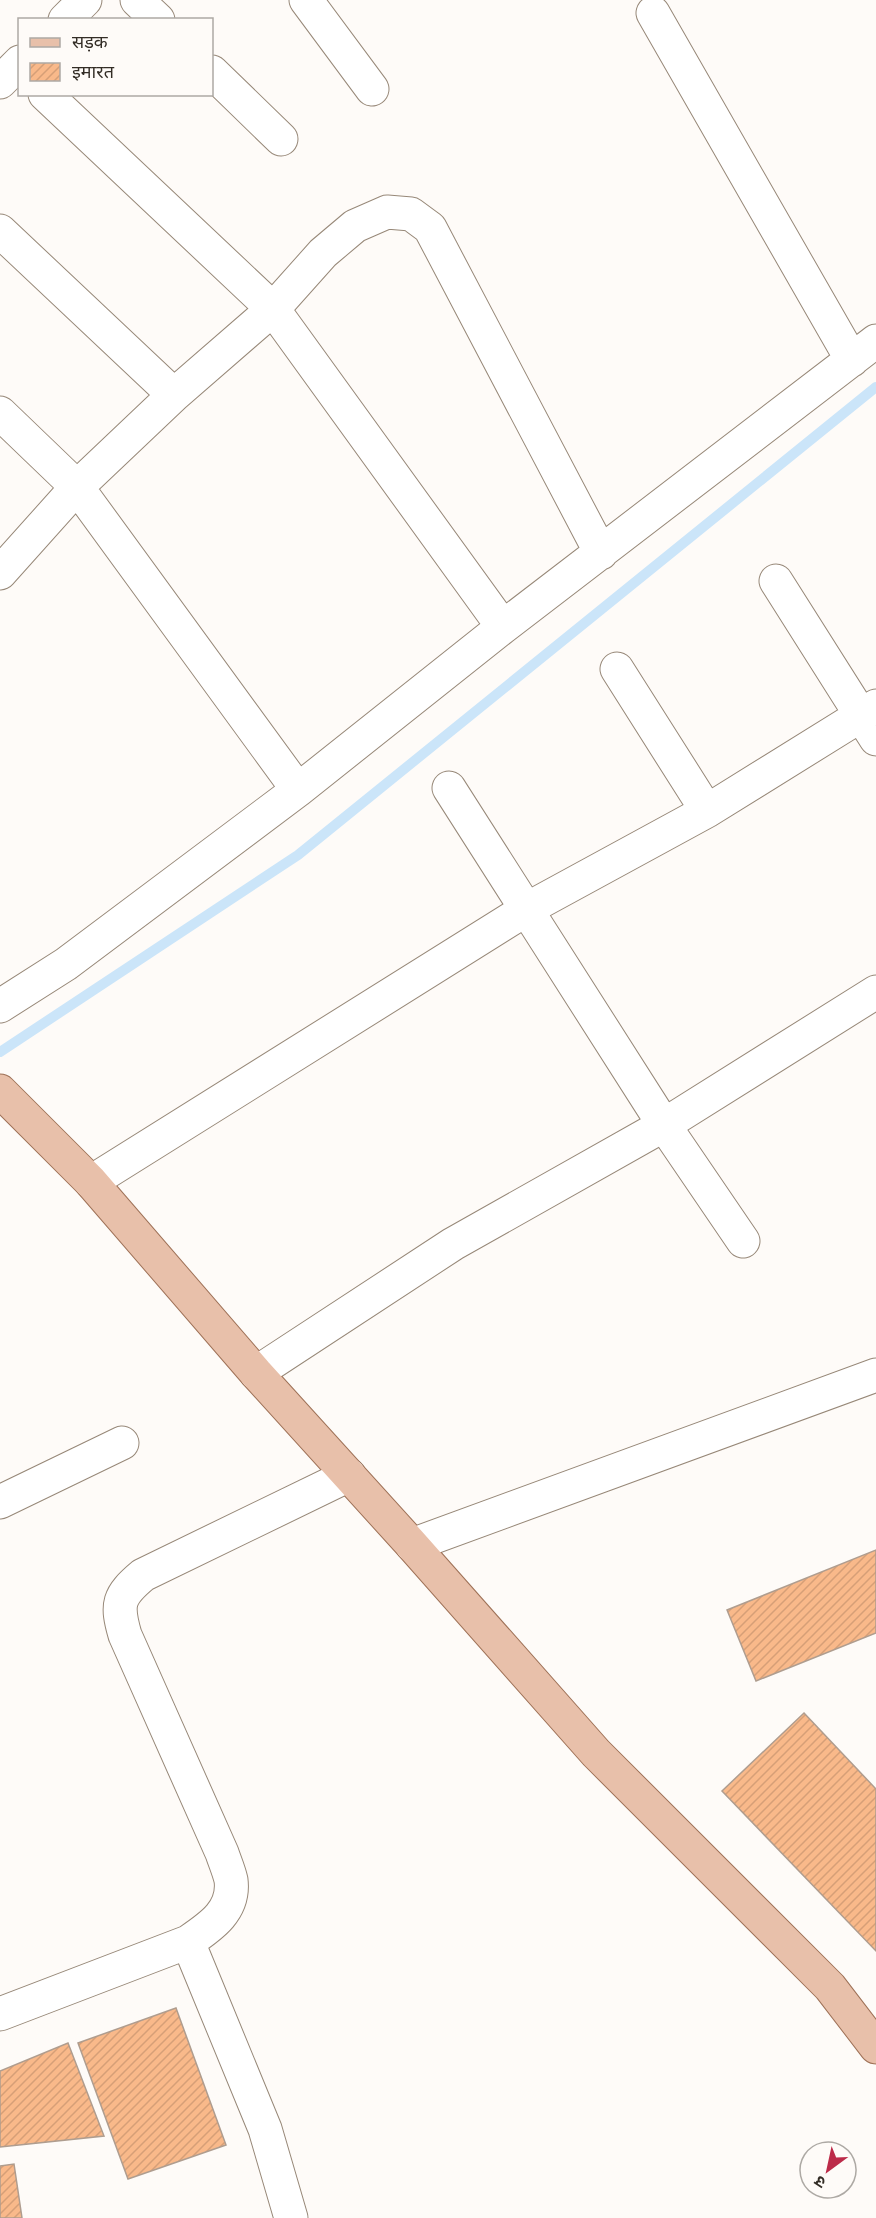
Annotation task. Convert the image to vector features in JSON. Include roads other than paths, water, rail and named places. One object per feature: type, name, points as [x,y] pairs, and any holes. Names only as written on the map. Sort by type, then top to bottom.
[{"type":"main road","points":[[0,1091],[91,1182],[256,1373],[596,1753],[830,1987],[876,2047]]},
{"type":"street","points":[[66,18],[85,0]]},
{"type":"street","points":[[137,0],[156,18]]},
{"type":"street","points":[[306,0],[372,89]]},
{"type":"street","points":[[0,1006],[66,964],[298,790],[503,627],[864,350],[653,13]]},
{"type":"street","points":[[213,73],[281,139]]},
{"type":"street","points":[[47,96],[273,309],[503,627]]},
{"type":"street","points":[[0,573],[77,487],[174,395],[273,309],[323,253],[355,226],[387,212],[411,214],[430,228],[601,553]]},
{"type":"street","points":[[0,231],[174,395]]},
{"type":"street","points":[[0,413],[77,487],[298,790]]},
{"type":"street","points":[[91,1182],[527,909],[871,720],[776,581]]},
{"type":"street","points":[[617,669],[707,811]]},
{"type":"street","points":[[449,788],[664,1125],[743,1241]]},
{"type":"street","points":[[256,1373],[453,1244],[664,1125],[876,992]]},
{"type":"street","points":[[412,1545],[876,1375]]},
{"type":"street","points":[[0,1502],[122,1443]]},
{"type":"street","points":[[0,2014],[188,1942],[212,1926],[228,1907],[231,1881],[222,1853],[124,1635],[118,1612],[126,1590],[143,1575],[349,1475]]},
{"type":"street","points":[[188,1942],[265,2128],[291,2218]]},
{"type":"waterway","points":[[0,1052],[298,855],[876,387]]}]
